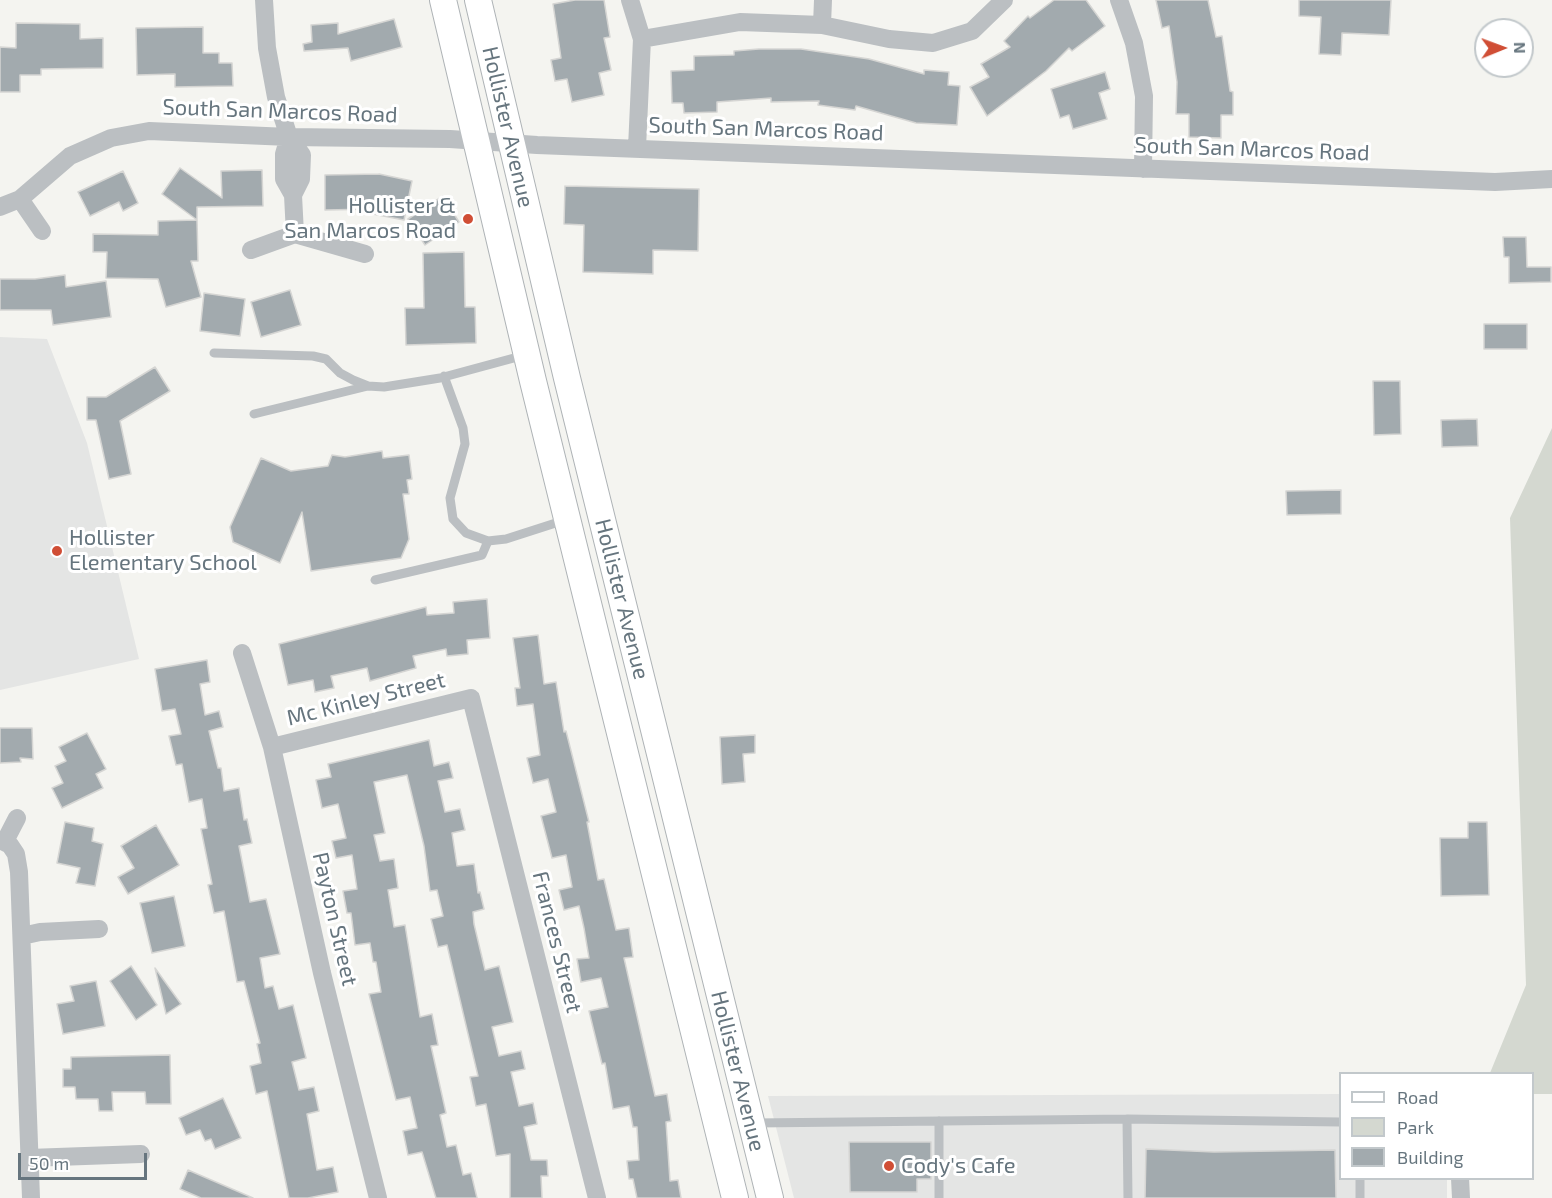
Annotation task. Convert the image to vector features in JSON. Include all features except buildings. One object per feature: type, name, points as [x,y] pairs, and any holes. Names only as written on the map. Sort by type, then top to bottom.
[{"type":"main road","name":"Hollister Avenue","points":[[443,0],[478,140],[527,355],[735,1198]]},
{"type":"main road","name":"Hollister Avenue","points":[[478,0],[770,1198]]},
{"type":"street","points":[[264,0],[267,48],[276,97],[289,137],[284,154],[284,179],[293,195],[296,234]]},
{"type":"street","points":[[630,0],[642,39],[637,148]]},
{"type":"street","points":[[822,25],[823,0]]},
{"type":"street","points":[[642,39],[740,22],[822,25],[889,39],[933,43],[972,31],[1004,0]]},
{"type":"street","points":[[1119,0],[1134,43],[1144,96],[1143,169]]},
{"type":"street","name":"South San Marcos Road","points":[[0,207],[20,198],[70,156],[111,138],[149,131],[289,137],[478,140],[1495,182],[1552,179]]},
{"type":"street","points":[[20,198],[42,231]]},
{"type":"street","points":[[251,250],[296,234],[365,254]]},
{"type":"street","name":"Payton Street","points":[[242,653],[272,747],[322,973],[378,1198]]},
{"type":"street","name":"Mc Kinley Street","points":[[272,747],[471,698]]},
{"type":"street","name":"Frances Street","points":[[471,698],[597,1198]]},
{"type":"street","points":[[17,818],[5,842],[16,854],[19,872],[31,1198]]},
{"type":"street","points":[[22,936],[40,932],[99,929]]},
{"type":"street","points":[[29,1158],[141,1154]]},
{"type":"street","points":[[1460,1180],[1461,1198]]},
{"type":"lane","points":[[214,353],[313,356],[326,360],[340,373],[368,386]]},
{"type":"lane","points":[[254,414],[368,386],[396,386],[527,355]]},
{"type":"lane","points":[[444,376],[463,428],[465,444],[450,498],[453,519],[465,533],[488,541],[506,539],[567,519]]},
{"type":"lane","points":[[375,580],[482,555],[488,541]]},
{"type":"lane","points":[[751,1123],[1127,1119],[1339,1122]]},
{"type":"lane","points":[[1127,1119],[1128,1198]]},
{"type":"lane","points":[[939,1121],[939,1198]]},
{"type":"lane","points":[[1360,1180],[1360,1198]]},
{"type":"shaded area","name":"Hollister Elementary School","points":[[0,337],[47,339],[87,443],[139,659],[0,690]]},
{"type":"shaded area","points":[[1339,1094],[1339,1180],[1447,1180],[1447,1198],[794,1198],[768,1096]]},
{"type":"green space","points":[[1552,428],[1552,1094],[1534,1094],[1534,1072],[1490,1072],[1526,985],[1510,518]]},
{"type":"place","name":"Hollister & San Marcos Road","points":[[468,219]]},
{"type":"place","name":"Hollister Elementary School","points":[[57,551]]},
{"type":"place","name":"Cody's Cafe","points":[[889,1166]]}]
